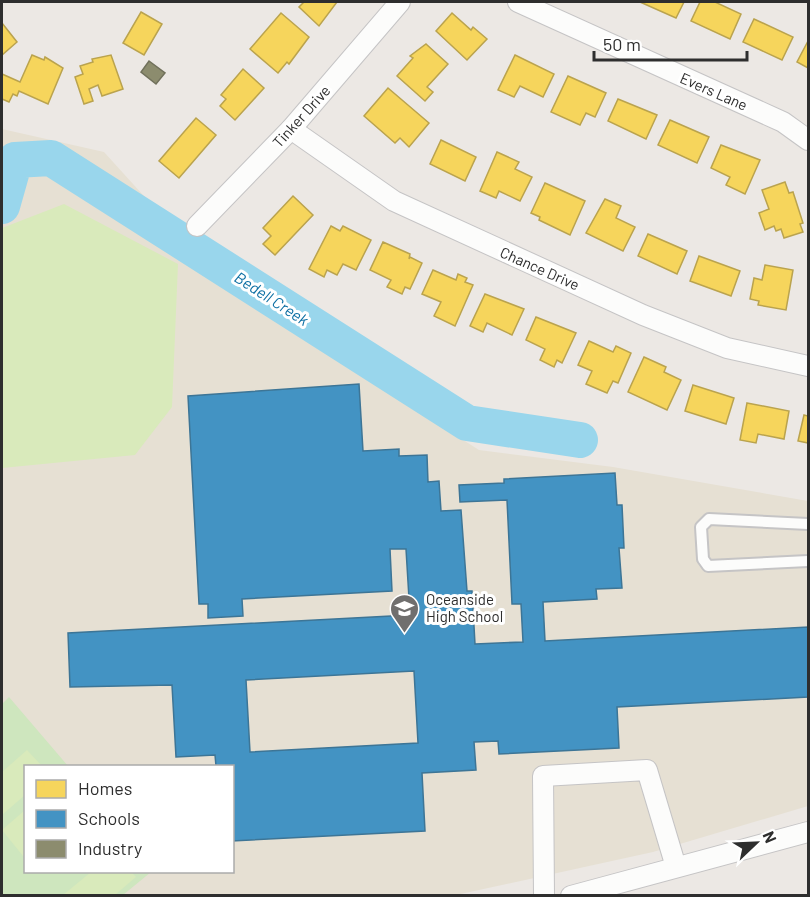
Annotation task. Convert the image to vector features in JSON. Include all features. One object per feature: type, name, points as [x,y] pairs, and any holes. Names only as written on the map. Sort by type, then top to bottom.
[{"type":"street","name":"Tinker Drive","points":[[197,226],[291,129],[400,2]]},
{"type":"street","name":"Evers Lane","points":[[518,2],[783,122],[808,140]]},
{"type":"street","name":"Chance Drive","points":[[291,129],[393,201],[643,315],[727,348],[808,366]]},
{"type":"street","points":[[544,896],[543,776],[647,770],[676,867]]},
{"type":"street","points":[[571,896],[808,831]]},
{"type":"lane","points":[[808,524],[708,519],[701,527],[703,559],[708,566],[808,561]]},
{"type":"shaded area","name":"Oceanside High School","points":[[2,129],[104,152],[182,238],[313,345],[479,450],[613,467],[808,501],[808,806],[653,852],[456,895],[2,896]]},
{"type":"green space","points":[[64,204],[178,264],[172,407],[135,455],[2,468],[2,228]]},
{"type":"green space","points":[[9,697],[67,765],[24,765],[24,873],[150,873],[123,895],[2,895],[2,704]]},
{"type":"green space","points":[[27,750],[41,765],[24,765],[24,796],[2,815],[2,772]]},
{"type":"green space","points":[[24,811],[23,856],[2,830]]},
{"type":"green space","points":[[90,873],[132,873],[136,877],[115,895],[63,895]]},
{"type":"building: Homes","points":[[304,2],[337,2],[319,26],[299,7]]},
{"type":"building: Homes","points":[[640,2],[684,2],[676,18]]},
{"type":"building: Homes","points":[[700,2],[715,2],[741,14],[730,39],[691,21]]},
{"type":"building: Homes","points":[[141,12],[162,24],[144,55],[123,43]]},
{"type":"building: Homes","points":[[281,13],[309,37],[289,64],[287,62],[278,73],[250,49]]},
{"type":"building: Homes","points":[[452,13],[471,30],[473,27],[487,39],[467,60],[436,31]]},
{"type":"building: Homes","points":[[754,19],[793,37],[782,60],[743,42]]},
{"type":"building: Homes","points":[[2,23],[17,42],[2,55]]},
{"type":"building: Homes","points":[[808,41],[808,68],[797,62]]},
{"type":"building: Homes","points":[[426,44],[448,64],[427,87],[433,92],[425,101],[397,76],[413,58],[410,56]]},
{"type":"building: Homes","points":[[32,55],[44,60],[45,57],[63,68],[48,104],[19,91],[17,96],[13,94],[9,102],[2,99],[2,74],[20,82]]},
{"type":"building: Homes","points":[[111,55],[123,89],[102,96],[98,85],[89,89],[93,101],[84,104],[75,77],[83,74],[80,66],[93,62],[92,59]]},
{"type":"building: Homes","points":[[515,55],[554,74],[543,97],[520,86],[514,97],[498,90]]},
{"type":"building: Homes","points":[[243,69],[264,88],[235,120],[220,106],[226,99],[221,95]]},
{"type":"building: Homes","points":[[568,76],[606,93],[595,117],[586,113],[580,125],[551,112]]},
{"type":"building: Homes","points":[[388,88],[429,123],[409,147],[400,138],[395,143],[364,116]]},
{"type":"building: Homes","points":[[618,99],[657,115],[646,139],[608,121]]},
{"type":"building: Homes","points":[[196,118],[216,135],[179,178],[159,161]]},
{"type":"building: Homes","points":[[670,120],[709,137],[697,163],[658,145]]},
{"type":"building: Homes","points":[[441,140],[476,157],[465,181],[430,164]]},
{"type":"building: Homes","points":[[721,145],[760,160],[745,194],[726,185],[730,177],[711,168]]},
{"type":"building: Homes","points":[[497,152],[519,162],[515,169],[532,177],[520,201],[499,191],[496,198],[480,191]]},
{"type":"building: Homes","points":[[785,182],[789,193],[793,192],[803,223],[800,224],[803,232],[784,238],[781,229],[776,231],[774,226],[765,230],[759,213],[769,209],[762,190]]},
{"type":"building: Homes","points":[[545,183],[585,201],[570,235],[539,220],[540,217],[531,213]]},
{"type":"building: Homes","points":[[293,196],[313,215],[275,255],[263,244],[271,236],[263,228]]},
{"type":"building: Homes","points":[[605,199],[621,206],[616,218],[635,227],[623,251],[586,233]]},
{"type":"building: Homes","points":[[331,226],[340,231],[343,226],[371,240],[356,270],[343,264],[337,275],[327,270],[324,277],[309,269]]},
{"type":"building: Homes","points":[[648,234],[687,251],[677,274],[638,256]]},
{"type":"building: Homes","points":[[383,242],[410,254],[409,259],[410,257],[422,263],[410,289],[405,287],[402,294],[387,287],[391,280],[370,270]]},
{"type":"building: Homes","points":[[699,256],[740,271],[731,296],[690,281]]},
{"type":"building: Homes","points":[[765,265],[793,270],[786,310],[758,305],[759,301],[750,299],[754,278],[762,280]]},
{"type":"building: Homes","points":[[433,270],[456,280],[458,274],[467,278],[465,282],[473,285],[455,326],[434,316],[441,302],[422,294]]},
{"type":"building: Homes","points":[[485,294],[524,309],[512,335],[487,323],[483,332],[470,326]]},
{"type":"building: Homes","points":[[536,317],[576,333],[562,363],[557,360],[554,367],[540,360],[545,349],[526,340]]},
{"type":"building: Homes","points":[[589,341],[613,352],[616,346],[631,353],[618,383],[613,381],[607,393],[586,384],[592,371],[578,365]]},
{"type":"building: Homes","points":[[644,357],[666,367],[664,372],[681,380],[667,410],[628,392]]},
{"type":"building: Homes","points":[[693,385],[734,398],[726,424],[685,411]]},
{"type":"building: Homes","points":[[747,403],[789,411],[784,439],[758,434],[756,443],[740,440]]},
{"type":"building: Homes","points":[[804,415],[808,416],[808,443],[798,441]]},
{"type":"building: Schools","points":[[359,384],[363,451],[399,449],[399,456],[427,455],[428,482],[439,481],[441,511],[461,510],[467,591],[472,591],[475,644],[523,642],[521,604],[512,604],[507,500],[460,502],[459,485],[504,483],[504,479],[615,473],[617,505],[622,505],[624,548],[619,548],[622,588],[596,589],[597,599],[543,602],[545,641],[808,627],[808,697],[617,707],[619,748],[499,754],[498,741],[474,742],[476,770],[422,773],[425,831],[234,841],[234,765],[216,765],[215,755],[176,757],[172,685],[70,687],[68,633],[410,615],[406,549],[390,549],[392,591],[242,599],[243,616],[208,618],[208,604],[199,604],[188,396]],"holes":[[[414,671],[418,743],[250,752],[246,680]]]},
{"type":"building: Industry","points":[[149,61],[165,73],[156,84],[141,72]]},
{"type":"waterway","name":"Bedell Creek","points":[[2,206],[15,160],[51,158],[467,423],[580,440]]},
{"type":"place","name":"Oceanside High School","points":[[405,634]]}]
